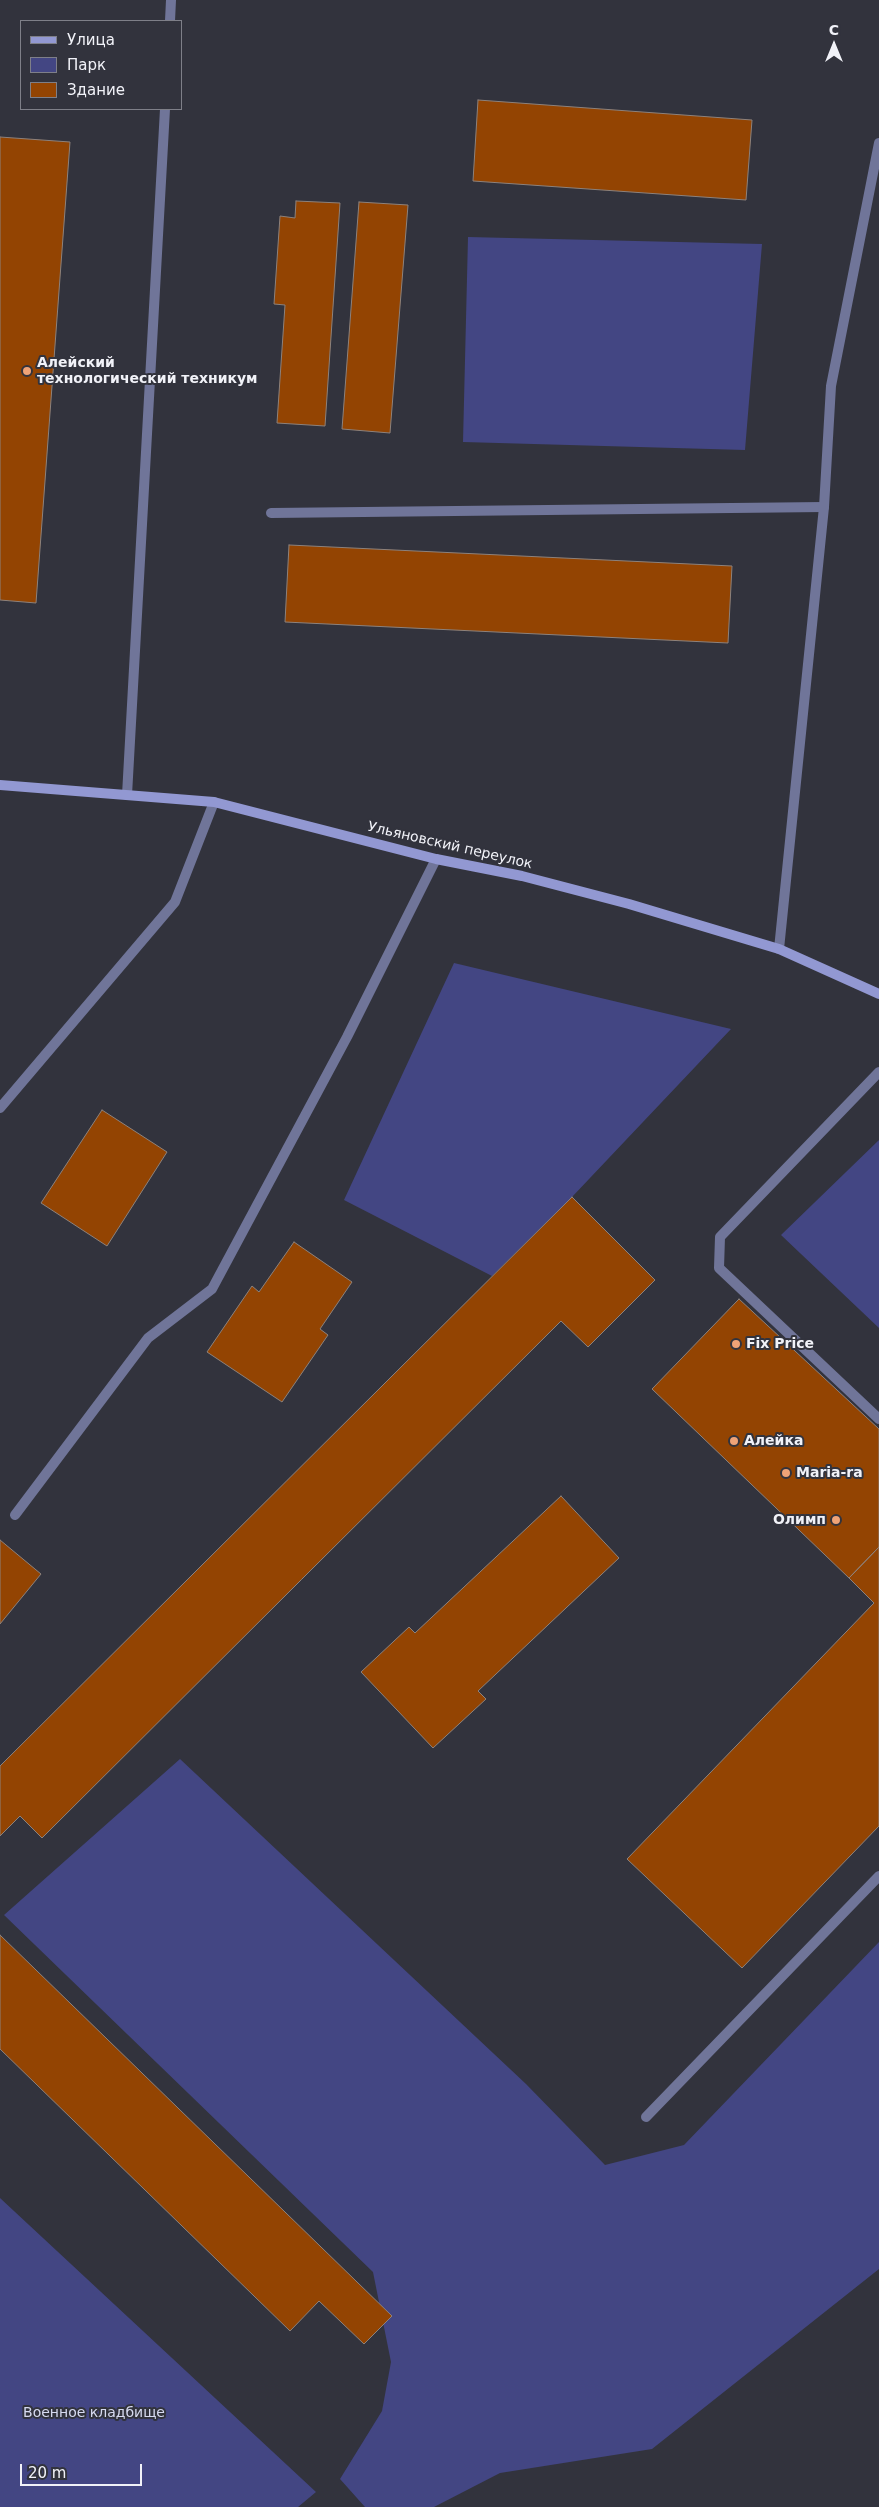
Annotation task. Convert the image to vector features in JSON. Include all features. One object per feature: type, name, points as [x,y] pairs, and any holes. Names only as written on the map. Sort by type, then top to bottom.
[{"type":"main road","name":"Ульяновский переулок","points":[[0,785],[214,802],[436,859],[522,876],[780,949],[879,994]]},
{"type":"street","points":[[170,20],[171,0]]},
{"type":"street","points":[[127,795],[165,110]]},
{"type":"street","points":[[780,949],[799,733],[824,507],[831,386],[878,156],[879,143]]},
{"type":"street","points":[[271,513],[824,507]]},
{"type":"street","points":[[0,1108],[175,902],[214,802]]},
{"type":"street","points":[[15,1515],[148,1338],[212,1288],[347,1037],[436,859]]},
{"type":"street","points":[[879,1072],[720,1237],[719,1268],[879,1419]]},
{"type":"street","points":[[646,2117],[879,1876]]},
{"type":"green space","points":[[468,237],[762,244],[745,450],[463,442]]},
{"type":"green space","points":[[454,963],[731,1029],[572,1197],[492,1276],[344,1200]]},
{"type":"green space","points":[[879,1140],[879,1328],[781,1235]]},
{"type":"green space","points":[[180,1759],[526,2084],[605,2165],[684,2145],[879,1942],[879,2269],[652,2449],[500,2473],[434,2507],[365,2507],[340,2479],[382,2411],[391,2362],[373,2272],[4,1915]]},
{"type":"green space","name":"Военное кладбище","points":[[0,2198],[316,2492],[298,2507],[0,2507]]},
{"type":"building","points":[[478,100],[752,120],[746,200],[473,181]]},
{"type":"building","name":"Алейский технологический техникум","points":[[0,137],[70,142],[36,603],[0,600]]},
{"type":"building","points":[[296,201],[340,203],[325,426],[277,423],[285,305],[274,304],[280,216],[295,218]]},
{"type":"building","points":[[359,202],[408,205],[390,433],[342,429]]},
{"type":"building","points":[[289,545],[732,566],[728,643],[285,622]]},
{"type":"building","points":[[102,1110],[167,1152],[107,1246],[41,1203]]},
{"type":"building","points":[[572,1197],[655,1280],[588,1347],[561,1321],[42,1838],[20,1816],[0,1836],[0,1766]]},
{"type":"building","points":[[294,1242],[352,1282],[320,1329],[328,1335],[282,1402],[207,1352],[252,1286],[259,1292]]},
{"type":"building","points":[[739,1299],[879,1429],[879,1547],[849,1578],[652,1389]]},
{"type":"building","points":[[561,1496],[619,1558],[478,1691],[486,1699],[433,1748],[361,1672],[409,1627],[415,1633]]},
{"type":"building","points":[[0,1540],[41,1574],[0,1624]]},
{"type":"building","points":[[879,1547],[879,1826],[742,1968],[627,1859],[874,1603],[849,1578]]},
{"type":"building","points":[[0,1935],[392,2316],[364,2344],[319,2301],[290,2331],[0,2049]]},
{"type":"place","name":"Алейский технологический техникум","points":[[27,371]]},
{"type":"place","name":"Fix Price","points":[[736,1344]]},
{"type":"place","name":"Алейка","points":[[734,1441]]},
{"type":"place","name":"Maria-ra","points":[[786,1473]]},
{"type":"place","name":"Олимп","points":[[836,1520]]}]
